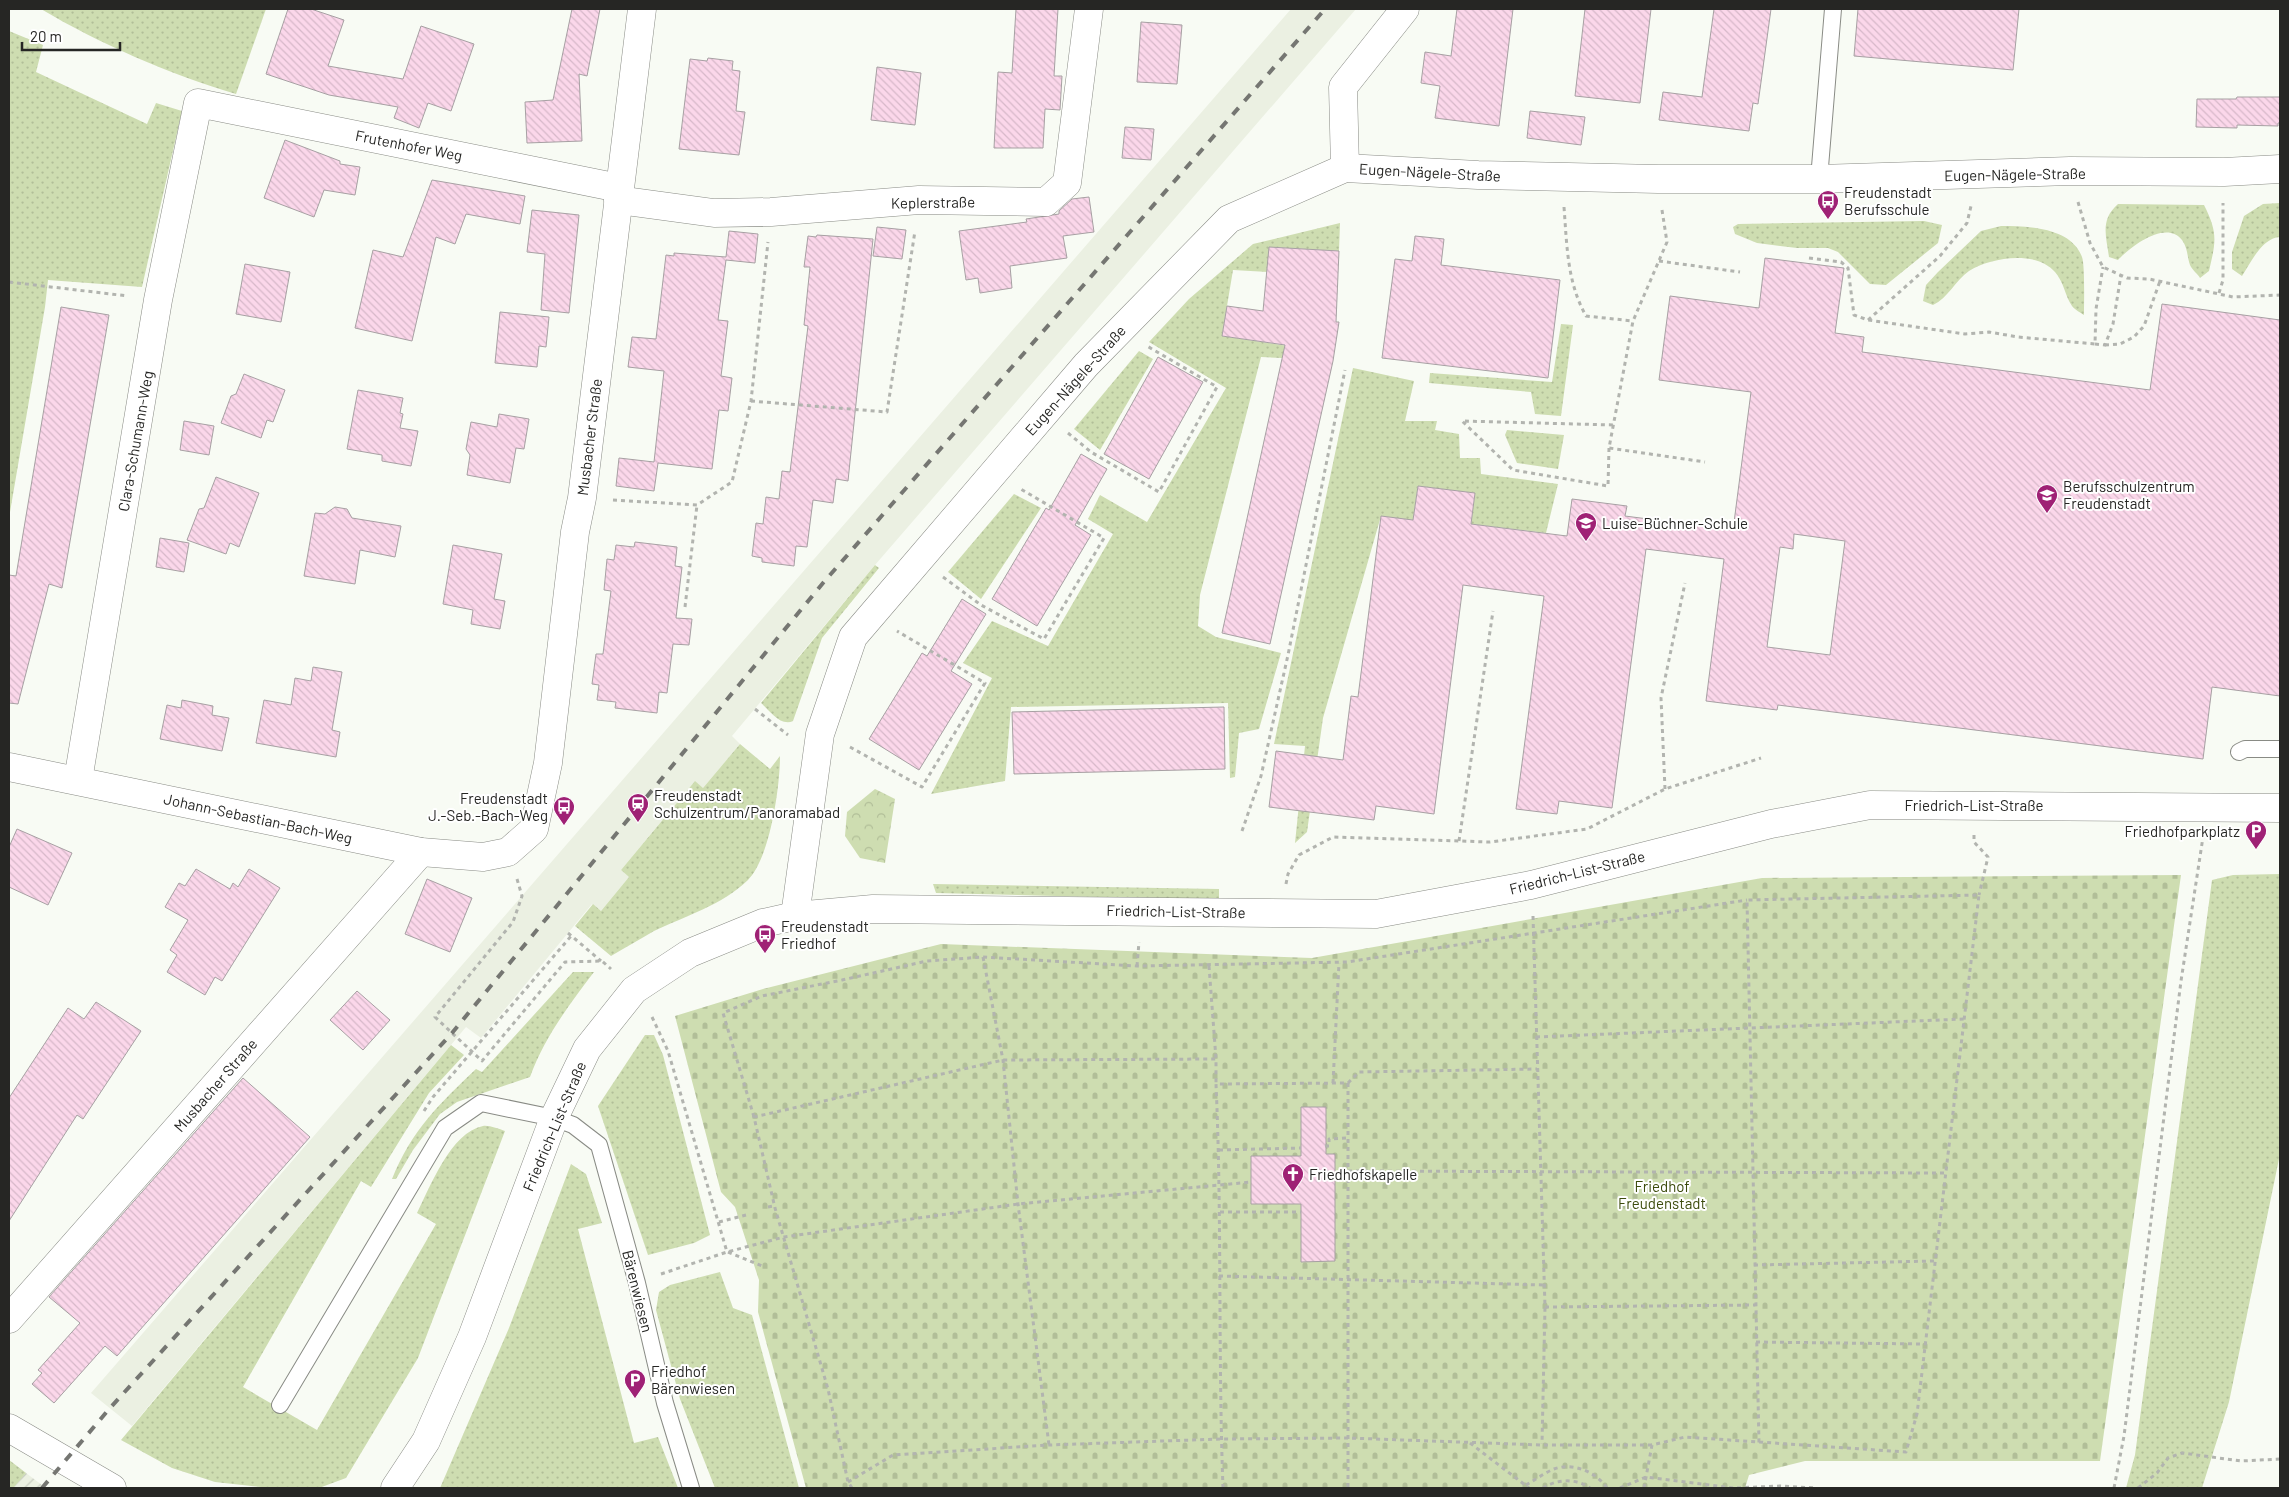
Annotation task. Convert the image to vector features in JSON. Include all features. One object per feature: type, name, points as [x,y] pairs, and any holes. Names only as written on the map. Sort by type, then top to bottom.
[{"type":"street","name":"Musbacher Straße","points":[[508,852],[534,829],[546,773],[642,9]]},
{"type":"street","name":"Keplerstraße","points":[[618,194],[714,213],[771,212],[919,200],[1046,202],[1067,183],[1089,9]]},
{"type":"street","points":[[1346,168],[1343,87],[1405,9]]},
{"type":"street","name":"Frutenhofer Weg","points":[[198,103],[618,194]]},
{"type":"street","name":"Clara-Schumann-Weg","points":[[78,780],[158,300],[198,103]]},
{"type":"street","name":"Eugen-Nägele-Straße","points":[[795,916],[821,731],[853,637],[1086,365],[1229,219],[1346,168],[1562,177],[1819,179],[2070,171],[2224,172],[2280,168]]},
{"type":"street","name":"Johann-Sebastian-Bach-Weg","points":[[9,767],[421,852],[483,857],[508,852]]},
{"type":"street","name":"Friedrich-List-Straße","points":[[395,1488],[426,1441],[472,1337],[554,1118],[587,1049],[634,990],[690,954],[763,923],[795,916],[873,909],[1376,914],[1530,885],[1771,824],[1870,805],[2280,808]]},
{"type":"street","name":"Musbacher Straße","points":[[9,1319],[421,852]]},
{"type":"street","points":[[9,1428],[112,1488]]},
{"type":"lane","points":[[1819,179],[1833,9]]},
{"type":"lane","points":[[2239,752],[2245,749],[2280,749]]},
{"type":"lane","name":"Bärenwiesen","points":[[280,1405],[444,1128],[481,1103],[554,1118],[574,1125],[599,1145],[637,1282],[665,1403],[691,1488]]},
{"type":"path","points":[[2070,171],[2090,243],[2103,267],[2127,278],[2160,281],[2233,296],[2280,295]]},
{"type":"path","points":[[2219,293],[2223,280],[2224,172]]},
{"type":"path","points":[[1868,320],[1940,256],[1967,223],[1977,174]]},
{"type":"path","points":[[1562,177],[1567,248],[1576,297],[1586,316],[1633,321]]},
{"type":"path","points":[[1614,425],[1462,421],[1513,470],[1608,486],[1609,448],[1614,425],[1633,321],[1667,242],[1658,179]]},
{"type":"path","points":[[751,400],[887,412],[919,200]]},
{"type":"path","points":[[582,498],[697,506],[732,482],[751,400],[771,212]]},
{"type":"path","points":[[1809,258],[1841,262],[1848,268],[1854,315],[1868,320],[1965,334],[1989,332],[2018,337],[2106,345],[2120,344],[2134,337],[2144,326],[2160,281]]},
{"type":"path","points":[[1659,261],[1740,272]]},
{"type":"path","points":[[2095,344],[2096,309],[2103,267]]},
{"type":"path","points":[[2106,345],[2113,324],[2121,275]]},
{"type":"path","points":[[9,282],[158,300]]},
{"type":"path","points":[[1044,414],[1091,452],[1159,492],[1217,387],[1146,345],[1124,326]]},
{"type":"path","points":[[1242,831],[1263,767],[1345,370]]},
{"type":"path","points":[[1609,448],[1705,462]]},
{"type":"path","points":[[918,561],[981,605],[1044,639],[1104,538],[993,473]]},
{"type":"path","points":[[685,606],[697,506]]},
{"type":"path","points":[[1665,790],[1661,698],[1685,583]]},
{"type":"path","points":[[1459,841],[1493,611]]},
{"type":"path","points":[[821,731],[922,787],[985,683],[871,616]]},
{"type":"path","points":[[755,709],[816,757]]},
{"type":"path","points":[[1279,913],[1288,874],[1299,855],[1333,837],[1490,842],[1587,830],[1665,790],[1761,758]]},
{"type":"path","points":[[2114,1488],[2124,1436],[2181,981],[2202,851],[2206,807]]},
{"type":"path","points":[[848,1482],[893,1455],[1049,1445],[1221,1439],[1348,1438],[1542,1445],[1652,1445],[1685,1437],[1906,1452],[1917,1414],[1979,895],[1988,857],[1974,842],[1974,835]]},
{"type":"path","points":[[508,852],[522,896],[513,922],[435,1017],[482,1061],[565,962],[602,962]]},
{"type":"path","points":[[852,1488],[848,1482],[828,1389],[787,1258],[784,1237],[774,1206],[754,1117],[723,1013],[762,996],[927,960],[983,957],[1137,966],[1339,963],[1747,900],[1979,895]]},
{"type":"path","points":[[1747,900],[1759,1443]]},
{"type":"path","points":[[1533,917],[1539,1173],[1545,1307],[1542,1445]]},
{"type":"path","points":[[568,933],[634,990]]},
{"type":"path","points":[[473,1053],[572,936]]},
{"type":"path","points":[[1137,966],[1138,947]]},
{"type":"path","points":[[983,957],[1003,1060],[1018,1204],[1049,1445]]},
{"type":"path","points":[[1333,1083],[1339,963]]},
{"type":"path","points":[[1209,966],[1216,1058],[1220,1186],[1219,1276],[1223,1488]]},
{"type":"path","points":[[652,1017],[668,1050],[727,1252]]},
{"type":"path","points":[[1536,1037],[1964,1019]]},
{"type":"path","points":[[754,1117],[1003,1060],[1216,1058]]},
{"type":"path","points":[[1216,1084],[1348,1083],[1359,1072],[1536,1069]]},
{"type":"path","points":[[1348,1083],[1348,1488]]},
{"type":"path","points":[[1326,1146],[1329,1146],[1329,1139],[1348,1138]]},
{"type":"path","points":[[1219,1150],[1301,1148]]},
{"type":"path","points":[[1348,1171],[1945,1173]]},
{"type":"path","points":[[637,1282],[727,1252],[784,1237],[1018,1204],[1251,1182]]},
{"type":"path","points":[[768,1207],[774,1206]]},
{"type":"path","points":[[1220,1212],[1301,1212]]},
{"type":"path","points":[[719,1222],[746,1215]]},
{"type":"path","points":[[727,1252],[762,1266]]},
{"type":"path","points":[[1754,1265],[1934,1261]]},
{"type":"path","points":[[1219,1276],[1544,1284]]},
{"type":"path","points":[[1545,1307],[1755,1305]]},
{"type":"path","points":[[1756,1342],[1924,1344]]},
{"type":"path","points":[[1469,1442],[1528,1487],[1556,1468],[1581,1468],[1593,1474],[1607,1488]]},
{"type":"path","points":[[1644,1488],[1652,1445]]},
{"type":"path","points":[[2138,1488],[2158,1474],[2168,1458],[2182,1453],[2241,1461],[2280,1459]]},
{"type":"path","points":[[1620,1488],[1646,1477],[1734,1488],[1780,1486],[1816,1488]]},
{"type":"path","points":[[1543,1488],[1561,1480],[1575,1482],[1590,1488]]},
{"type":"shaded area","points":[[1291,9],[1356,9],[875,565],[732,736],[740,744],[703,788],[694,782],[621,870],[629,877],[601,911],[592,904],[481,1038],[466,1027],[132,1426],[91,1393]]},
{"type":"shaded area","points":[[9,1460],[26,1473],[46,1488],[9,1488]]},
{"type":"green space","points":[[41,9],[266,9],[236,94],[161,68],[86,34]]},
{"type":"green space","points":[[9,31],[43,45],[36,72],[147,124],[156,103],[182,111],[142,287],[48,280],[9,518]]},
{"type":"green space","points":[[2280,203],[2280,237],[2274,238],[2262,246],[2242,276],[2232,269],[2232,252],[2244,216],[2263,204]]},
{"type":"green space","points":[[2118,204],[2204,205],[2214,230],[2214,244],[2209,271],[2200,278],[2190,265],[2182,240],[2175,234],[2167,232],[2148,237],[2139,242],[2118,260],[2109,257],[2106,222],[2112,210]]},
{"type":"green space","points":[[1924,221],[1942,225],[1938,243],[1886,285],[1870,284],[1838,252],[1828,248],[1797,248],[1757,243],[1735,234],[1733,227],[1738,224]]},
{"type":"green space","points":[[1340,223],[1339,251],[1269,247],[1268,272],[1233,270],[1222,336],[1334,353],[1282,358],[1261,357],[1200,595],[1198,626],[1216,637],[1281,653],[1259,729],[1239,733],[1235,777],[1230,778],[1228,703],[1011,707],[1005,781],[931,794],[992,678],[963,663],[992,621],[1048,646],[1113,534],[1088,519],[1100,495],[1147,522],[1226,388],[1149,342],[1189,299],[1253,244]]},
{"type":"green space","points":[[2001,226],[2047,230],[2058,234],[2076,247],[2083,261],[2084,315],[2072,306],[2055,272],[2047,265],[2025,258],[2001,259],[1978,266],[1964,275],[1938,302],[1933,305],[1923,301],[1926,285],[1938,272],[1981,231]]},
{"type":"green space","points":[[1561,324],[1573,325],[1561,416],[1535,414],[1531,392],[1429,383],[1430,373],[1552,382]]},
{"type":"green space","points":[[1139,351],[1153,359],[1100,450],[1074,429]]},
{"type":"green space","points":[[1353,368],[1414,381],[1405,421],[1437,421],[1435,430],[1459,434],[1460,458],[1480,458],[1481,474],[1558,484],[1546,533],[1471,524],[1475,493],[1418,486],[1413,520],[1381,516],[1323,718],[1307,832],[1295,843],[1305,746],[1274,744]]},
{"type":"green space","points":[[1507,430],[1564,435],[1558,469],[1517,463],[1505,435]]},
{"type":"green space","points":[[1014,494],[1041,508],[981,599],[948,572]]},
{"type":"green space","points":[[875,565],[879,568],[822,638],[793,721],[784,722],[780,720],[761,703]]},
{"type":"green space","points":[[740,744],[770,769],[780,756],[776,803],[768,839],[756,870],[738,889],[727,896],[654,931],[611,956],[575,926],[593,904],[601,911],[629,877],[621,870],[695,781],[703,788]]},
{"type":"green space","points":[[875,789],[895,799],[885,863],[860,858],[845,836],[847,812]]},
{"type":"green space","points":[[2280,874],[2280,1154],[2229,1402],[2202,1488],[2126,1488],[2135,1455],[2212,880],[2233,875]]},
{"type":"green space","name":"Friedhof Freudenstadt","points":[[2181,875],[2100,1461],[1805,1461],[1749,1475],[1745,1488],[806,1488],[758,1312],[759,1280],[735,1207],[721,1192],[675,1016],[763,989],[941,944],[1312,958],[1762,878]]},
{"type":"green space","points":[[933,884],[1219,889],[1219,900],[936,893]]},
{"type":"green space","points":[[573,972],[594,972],[566,1009],[550,1035],[530,1077],[457,1102],[440,1114],[413,1150],[396,1179],[392,1179],[417,1132],[439,1106],[476,1069],[482,1072]]},
{"type":"green space","points":[[645,1035],[654,1035],[663,1055],[710,1235],[694,1243],[648,1255],[598,1106]]},
{"type":"green space","points":[[451,1045],[464,1055],[429,1093],[371,1187],[361,1181],[243,1387],[317,1430],[436,1224],[417,1213],[451,1149],[472,1130],[483,1126],[505,1131],[418,1358],[346,1478],[319,1488],[270,1488],[215,1482],[172,1468],[121,1440]]},
{"type":"green space","points":[[571,1164],[586,1174],[602,1223],[578,1229],[634,1443],[658,1437],[678,1488],[440,1488],[509,1328]]},
{"type":"green space","points":[[720,1272],[733,1308],[752,1315],[799,1488],[715,1488],[680,1399],[656,1310],[659,1292],[670,1285]]},
{"type":"green space","points":[[9,1460],[26,1473],[13,1488],[9,1488]]},
{"type":"building","points":[[288,9],[311,9],[344,20],[328,66],[403,79],[421,26],[474,44],[451,111],[428,103],[419,128],[394,118],[398,107],[329,95],[266,74]]},
{"type":"building","points":[[572,9],[600,9],[587,76],[579,74],[582,141],[527,143],[525,102],[553,100]]},
{"type":"building","points":[[1016,9],[1058,9],[1054,76],[1062,76],[1060,110],[1045,109],[1043,148],[994,148],[998,72],[1012,73]]},
{"type":"building","points":[[1457,9],[1513,9],[1499,126],[1435,118],[1440,86],[1421,83],[1425,52],[1451,56]]},
{"type":"building","points":[[1585,9],[1651,9],[1640,103],[1575,96]]},
{"type":"building","points":[[1714,9],[1771,9],[1758,104],[1753,103],[1749,131],[1659,120],[1663,92],[1702,97]]},
{"type":"building","points":[[1858,9],[2019,9],[2013,70],[1854,56]]},
{"type":"building","points":[[1141,22],[1182,25],[1177,84],[1137,82]]},
{"type":"building","points":[[708,58],[733,61],[732,70],[740,71],[736,111],[745,112],[739,155],[679,149],[690,59],[707,61]]},
{"type":"building","points":[[877,67],[921,73],[915,125],[871,120]]},
{"type":"building","points":[[2237,97],[2280,97],[2280,123],[2278,123],[2278,126],[2237,125],[2237,128],[2196,127],[2197,99],[2236,99]]},
{"type":"building","points":[[1530,111],[1585,117],[1581,145],[1527,138]]},
{"type":"building","points":[[1125,127],[1154,129],[1151,160],[1122,158]]},
{"type":"building","points":[[285,140],[340,161],[340,164],[360,167],[355,195],[324,190],[314,217],[264,198]]},
{"type":"building","points":[[432,180],[525,196],[520,224],[466,214],[455,244],[436,237],[412,341],[355,328],[373,250],[403,257]]},
{"type":"building","points":[[1089,197],[1094,232],[1063,236],[1067,258],[1010,266],[1012,288],[980,293],[978,278],[966,280],[959,231],[1027,222],[1026,219],[1059,214],[1059,211],[1072,199]]},
{"type":"building","points":[[532,210],[579,215],[569,313],[541,310],[545,254],[527,252]]},
{"type":"building","points":[[877,227],[906,230],[902,259],[873,256]]},
{"type":"building","points":[[729,231],[758,234],[755,263],[726,260],[718,320],[728,321],[721,376],[732,378],[728,411],[719,410],[712,469],[658,463],[654,491],[616,486],[619,458],[654,462],[664,371],[628,367],[632,337],[656,339],[666,255],[674,256],[674,253],[726,257]]},
{"type":"building","points":[[817,235],[873,239],[848,481],[836,479],[833,503],[813,500],[807,547],[796,546],[794,566],[762,562],[762,558],[752,556],[756,523],[763,524],[766,497],[779,499],[782,471],[790,472],[808,326],[804,325],[810,267],[804,267],[808,236],[816,237]]},
{"type":"building","points":[[1415,236],[1444,239],[1441,265],[1560,280],[1548,378],[1382,358],[1395,259],[1412,261]]},
{"type":"building","points":[[1269,247],[1339,251],[1336,322],[1339,322],[1333,361],[1270,644],[1222,633],[1285,345],[1222,336],[1227,306],[1263,311]]},
{"type":"building","points":[[1765,258],[1844,268],[1835,333],[1864,337],[1862,352],[2150,390],[2162,304],[2280,320],[2280,696],[2212,687],[2203,759],[1778,705],[1777,710],[1706,701],[1724,559],[1646,549],[1612,808],[1559,801],[1557,814],[1516,809],[1544,596],[1463,585],[1434,814],[1376,806],[1374,820],[1269,807],[1276,751],[1343,760],[1351,696],[1358,697],[1381,516],[1413,520],[1418,486],[1475,493],[1471,524],[1567,536],[1572,499],[1627,506],[1625,516],[1733,530],[1751,392],[1659,380],[1670,296],[1759,308]],"holes":[[[1794,534],[1845,541],[1830,655],[1767,647],[1780,547],[1793,549]]]},
{"type":"building","points":[[245,264],[290,272],[281,322],[236,314]]},
{"type":"building","points":[[61,307],[109,315],[62,588],[49,584],[18,704],[9,703],[9,575],[16,576]]},
{"type":"building","points":[[500,312],[549,317],[546,347],[539,346],[537,367],[495,363]]},
{"type":"building","points":[[1158,357],[1203,382],[1149,479],[1104,454]]},
{"type":"building","points":[[244,374],[285,390],[273,422],[267,420],[261,438],[221,423],[231,396],[236,394]]},
{"type":"building","points":[[358,390],[403,398],[400,413],[403,414],[400,428],[418,431],[411,466],[382,461],[382,455],[347,449]]},
{"type":"building","points":[[499,414],[529,419],[524,449],[516,448],[510,483],[467,475],[470,455],[466,449],[471,422],[497,427]]},
{"type":"building","points":[[184,421],[214,426],[209,455],[180,450]]},
{"type":"building","points":[[1081,454],[1107,469],[1075,525],[1091,535],[1037,626],[992,599],[1046,508],[1049,510]]},
{"type":"building","points":[[216,477],[259,493],[239,547],[230,543],[226,554],[187,540],[199,509],[204,508]]},
{"type":"building","points":[[335,507],[347,509],[352,518],[401,526],[395,557],[360,550],[355,584],[304,576],[315,513],[325,514]]},
{"type":"building","points":[[160,538],[189,543],[184,572],[156,567]]},
{"type":"building","points":[[635,542],[677,547],[675,566],[682,567],[676,618],[692,619],[689,645],[673,644],[667,693],[659,692],[657,713],[615,708],[616,702],[597,700],[599,685],[592,684],[596,654],[603,654],[611,591],[604,590],[607,559],[614,560],[616,545],[634,547]]},
{"type":"building","points":[[453,545],[502,554],[494,599],[505,601],[500,629],[471,624],[473,610],[443,604]]},
{"type":"building","points":[[962,599],[986,614],[951,671],[972,684],[919,770],[869,739],[922,653],[927,656]]},
{"type":"building","points":[[313,667],[342,672],[332,730],[340,732],[336,757],[256,743],[264,700],[291,705],[295,678],[311,681]]},
{"type":"building","points":[[182,700],[213,706],[212,715],[229,718],[222,751],[160,739],[167,705],[181,708]]},
{"type":"building","points":[[1224,707],[1225,769],[1014,774],[1012,712]]},
{"type":"building","points":[[17,829],[72,853],[48,905],[9,887],[9,847]]},
{"type":"building","points":[[196,869],[230,889],[233,883],[238,887],[249,869],[280,888],[222,981],[215,977],[205,995],[167,972],[177,955],[170,950],[188,920],[165,907],[179,883],[185,886]]},
{"type":"building","points":[[427,879],[472,898],[450,952],[405,934]]},
{"type":"building","points":[[357,991],[390,1020],[363,1050],[330,1020]]},
{"type":"building","points":[[96,1002],[141,1031],[83,1119],[77,1115],[9,1221],[9,1098],[68,1008],[84,1019]]},
{"type":"building","points":[[243,1078],[310,1137],[117,1356],[105,1346],[54,1403],[32,1384],[42,1373],[38,1370],[80,1323],[49,1297]]},
{"type":"building","name":"Friedhofskapelle","points":[[1301,1107],[1326,1107],[1326,1154],[1335,1154],[1335,1261],[1301,1262],[1301,1204],[1251,1204],[1251,1156],[1301,1156]]},
{"type":"railway","points":[[42,1488],[110,1408],[452,1033],[823,583],[1325,9]]},
{"type":"place","name":"Freudenstadt Berufsschule","points":[[1828,220]]},
{"type":"place","name":"Berufsschulzentrum Freudenstadt","points":[[2047,514]]},
{"type":"place","name":"Luise-Büchner-Schule","points":[[1586,542]]},
{"type":"place","name":"Freudenstadt Schulzentrum/Panoramabad","points":[[638,823]]},
{"type":"place","name":"Freudenstadt J.-Seb.-Bach-Weg","points":[[564,826]]},
{"type":"place","name":"Friedhofparkplatz","points":[[2256,850]]},
{"type":"place","name":"Freudenstadt Friedhof","points":[[765,954]]},
{"type":"place","name":"Friedhofskapelle","points":[[1293,1193]]},
{"type":"place","name":"Friedhof Bärenwiesen","points":[[635,1399]]}]
